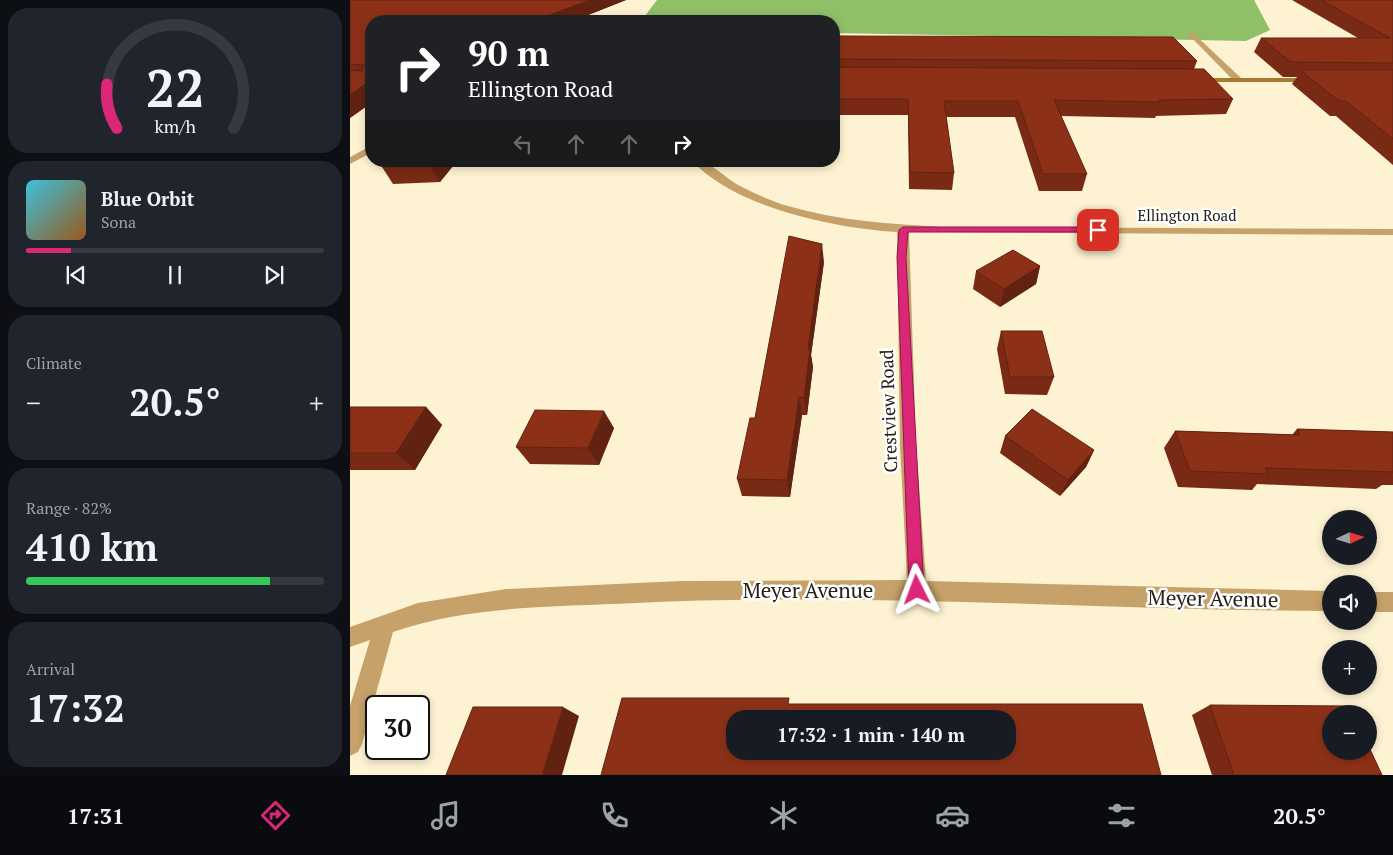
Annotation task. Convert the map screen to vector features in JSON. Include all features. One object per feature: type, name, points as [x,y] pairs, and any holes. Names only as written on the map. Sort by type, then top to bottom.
[{"type":"street","points":[[1190,33],[1238,80]]},
{"type":"street","points":[[1182,80],[1325,80]]},
{"type":"street","points":[[350,161],[365,152]]},
{"type":"street","name":"Ellington Road","points":[[705,167],[730,186],[783,208],[841,222],[903,230],[1393,232]]},
{"type":"street","name":"Crestview Road","points":[[903,230],[906,396],[917,590]]},
{"type":"street","name":"Meyer Avenue","points":[[350,637],[418,613],[506,599],[681,591],[917,590],[1322,601]]},
{"type":"street","points":[[1377,602],[1393,602]]},
{"type":"street","points":[[350,744],[385,624]]},
{"type":"green space","points":[[657,0],[1254,0],[1270,30],[1246,41],[840,33],[840,15],[646,15]]},
{"type":"building","points":[[350,0],[590,0],[550,15],[365,15],[365,84],[350,95],[350,70],[362,71],[364,65],[350,64]]},
{"type":"building","points":[[1321,0],[1393,0],[1393,63],[1291,62],[1261,38],[1390,38]]},
{"type":"building","points":[[840,36],[1173,37],[1197,61],[840,59]]},
{"type":"building","points":[[840,67],[1204,69],[1233,99],[1159,100],[1161,102],[1054,100],[1087,174],[1043,174],[1018,101],[944,101],[954,173],[910,172],[908,99],[840,99]]},
{"type":"building","points":[[1300,70],[1393,70],[1393,139],[1346,101],[1339,101]]},
{"type":"building","points":[[789,236],[822,244],[808,349],[810,349],[804,398],[799,397],[787,480],[737,479],[750,418],[755,418]]},
{"type":"building","points":[[1013,250],[1040,266],[1004,289],[976,271]]},
{"type":"building","points":[[1001,331],[1042,331],[1054,377],[1010,377]]},
{"type":"building","points":[[350,407],[426,407],[396,453],[350,453]]},
{"type":"building","points":[[1032,409],[1094,450],[1068,480],[1005,436]]},
{"type":"building","points":[[535,410],[604,411],[588,448],[516,447]]},
{"type":"building","points":[[1297,429],[1393,432],[1393,472],[1265,468],[1268,474],[1190,471],[1175,431],[1300,435]]},
{"type":"building","points":[[622,698],[789,698],[788,704],[1142,704],[1161,775],[601,775]]},
{"type":"building","points":[[1210,705],[1322,706],[1322,760],[1375,760],[1382,775],[1234,775]]},
{"type":"building","points":[[473,707],[563,707],[542,775],[446,775]]},
{"type":"route","points":[[917,590],[908,426],[902,257],[903,230],[1098,230]]}]
